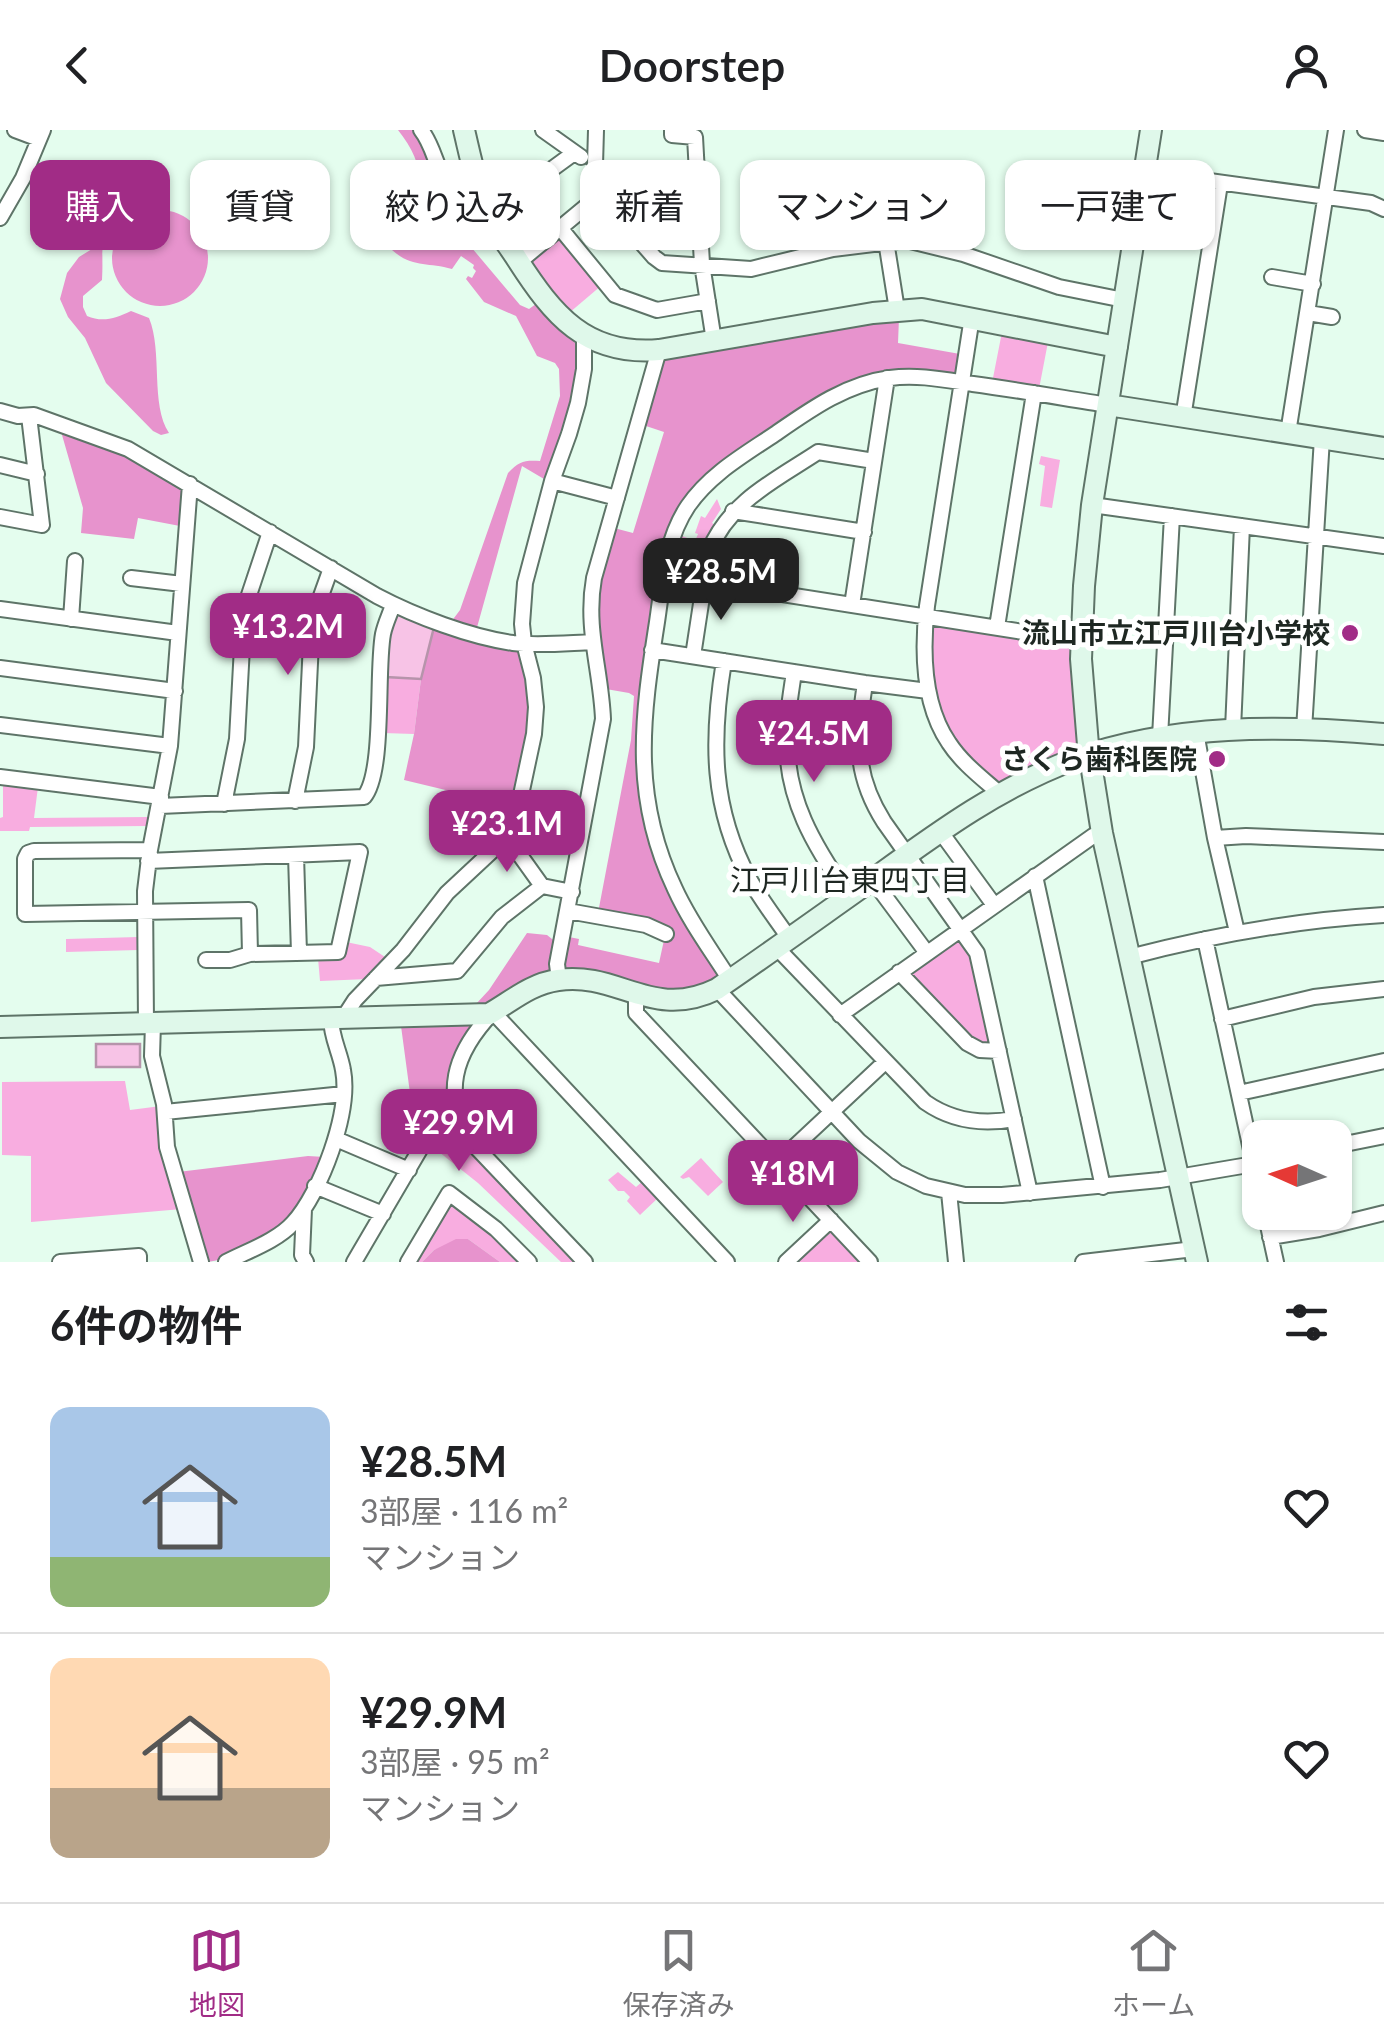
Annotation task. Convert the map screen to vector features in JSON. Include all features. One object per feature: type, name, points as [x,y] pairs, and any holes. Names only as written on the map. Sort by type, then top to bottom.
[{"type":"street","points":[[0,218],[41,135],[15,130]]},
{"type":"street","points":[[420,130],[437,160]]},
{"type":"street","points":[[464,130],[473,160]]},
{"type":"street","points":[[543,130],[587,160]]},
{"type":"street","points":[[594,160],[596,130]]},
{"type":"street","points":[[672,130],[672,135],[695,136],[702,264],[714,341]]},
{"type":"street","points":[[1146,160],[1150,130]]},
{"type":"street","points":[[1288,432],[1336,130]]},
{"type":"street","points":[[1365,130],[1384,133]]},
{"type":"street","points":[[560,163],[574,153]]},
{"type":"street","points":[[1215,183],[1372,203],[1384,209]]},
{"type":"street","points":[[1183,418],[1220,184]]},
{"type":"street","points":[[519,262],[580,213]]},
{"type":"street","points":[[561,230],[615,294],[657,310],[708,301]]},
{"type":"street","points":[[511,250],[552,309],[584,335],[626,349],[659,350],[897,310],[940,311],[1116,347]]},
{"type":"street","points":[[647,250],[662,263],[751,269],[828,250]]},
{"type":"street","points":[[887,250],[897,310]]},
{"type":"street","points":[[946,250],[1059,287],[1124,300]]},
{"type":"street","points":[[1083,1262],[1195,1256],[1102,832],[1089,755],[1081,640],[1092,505],[1132,250]]},
{"type":"street","points":[[1272,277],[1312,284]]},
{"type":"street","points":[[1308,313],[1332,317]]},
{"type":"street","points":[[972,317],[926,616],[928,690],[949,744],[999,794]]},
{"type":"street","points":[[226,1262],[292,1225],[330,1159],[344,1094],[344,1071],[331,1035],[338,1017],[403,950],[458,881],[508,837],[518,813],[535,724],[536,692],[522,624],[525,582],[578,403],[584,335]]},
{"type":"street","points":[[559,980],[558,964],[602,731],[590,599],[659,350]]},
{"type":"street","points":[[852,605],[887,378]]},
{"type":"street","points":[[1242,1166],[1030,1193],[990,1196],[949,1192],[926,1186],[876,1158],[831,1112],[723,985],[662,859],[650,812],[643,734],[644,704],[670,541],[679,520],[702,488],[726,466],[816,406],[850,389],[887,378],[962,382],[1384,448]]},
{"type":"street","points":[[998,627],[1034,393]]},
{"type":"street","points":[[0,411],[34,415],[128,448],[393,604],[470,633],[524,643],[593,642]]},
{"type":"street","points":[[0,516],[42,525],[29,416]]},
{"type":"street","points":[[1304,730],[1322,438]]},
{"type":"street","points":[[693,656],[709,551],[734,511],[818,452],[874,460]]},
{"type":"street","points":[[0,465],[37,474]]},
{"type":"street","points":[[552,481],[617,498]]},
{"type":"street","points":[[190,484],[170,746],[149,856],[145,913],[152,1056],[165,1112],[167,1147],[200,1262]]},
{"type":"street","points":[[1092,505],[1384,546]]},
{"type":"street","points":[[734,511],[864,532]]},
{"type":"street","points":[[1160,738],[1172,516]]},
{"type":"street","points":[[1233,729],[1242,526]]},
{"type":"street","points":[[224,804],[238,739],[244,610],[270,532]]},
{"type":"street","points":[[71,619],[75,561]]},
{"type":"street","points":[[295,801],[306,747],[312,621],[330,568]]},
{"type":"street","points":[[132,578],[182,584]]},
{"type":"street","points":[[705,582],[1081,640]]},
{"type":"street","points":[[0,777],[160,802],[224,804],[360,798],[369,791],[376,757],[383,635],[393,604]]},
{"type":"street","points":[[0,609],[178,633]]},
{"type":"street","points":[[652,650],[865,684],[928,690]]},
{"type":"street","points":[[724,661],[715,730],[720,798],[742,864],[782,942],[840,1014],[913,1092],[944,1114],[980,1122],[1014,1119]]},
{"type":"street","points":[[0,668],[174,692]]},
{"type":"street","points":[[794,672],[786,748],[788,770],[797,807],[814,846],[848,896]]},
{"type":"street","points":[[865,684],[858,736],[860,770],[878,812],[977,953],[1030,1193]]},
{"type":"street","points":[[0,725],[170,746]]},
{"type":"street","points":[[585,1262],[474,1144],[460,1122],[454,1091],[458,1064],[472,1036],[508,1000],[559,980],[588,980],[657,1000],[696,998],[723,985],[940,831],[999,794],[1089,755],[1160,738],[1233,729],[1384,734]]},
{"type":"street","points":[[1196,732],[1237,932]]},
{"type":"street","points":[[940,831],[994,905]]},
{"type":"street","points":[[840,1014],[1102,832]]},
{"type":"street","points":[[508,837],[542,886],[572,892]]},
{"type":"street","points":[[1215,838],[1384,842]]},
{"type":"street","points":[[206,960],[230,960],[250,954],[338,952],[360,852],[149,856],[28,853],[26,914],[249,910],[250,954]]},
{"type":"street","points":[[296,855],[299,953]]},
{"type":"street","points":[[1035,876],[1103,1186]]},
{"type":"street","points":[[872,879],[927,953]]},
{"type":"street","points":[[376,978],[457,971],[502,917],[542,886]]},
{"type":"street","points":[[568,911],[646,926],[666,934]]},
{"type":"street","points":[[1129,957],[1237,932],[1384,915]]},
{"type":"street","points":[[1204,939],[1246,1120]]},
{"type":"street","points":[[898,972],[967,1043],[980,1050],[999,1050]]},
{"type":"street","points":[[1222,1019],[1314,997],[1384,989]]},
{"type":"street","points":[[636,994],[636,1013],[870,1262]]},
{"type":"street","points":[[0,1027],[493,1012]]},
{"type":"street","points":[[493,1012],[727,1262]]},
{"type":"street","points":[[1239,1093],[1384,1061]]},
{"type":"street","points":[[778,1163],[885,1062]]},
{"type":"street","points":[[165,1112],[344,1094]]},
{"type":"street","points":[[354,1262],[431,1136],[460,1122]]},
{"type":"street","points":[[1352,1143],[1384,1136]]},
{"type":"street","points":[[336,1139],[409,1170]]},
{"type":"street","points":[[316,1186],[382,1214]]},
{"type":"street","points":[[949,1192],[956,1262]]},
{"type":"street","points":[[408,1262],[449,1194],[496,1229],[529,1262]]},
{"type":"street","points":[[304,1207],[302,1256],[306,1262]]},
{"type":"street","points":[[1270,1237],[1384,1213]]},
{"type":"street","points":[[786,1262],[831,1220]]},
{"type":"street","points":[[1269,1230],[1276,1262]]},
{"type":"street","points":[[60,1262],[139,1256],[139,1262]]},
{"type":"shaded area","points":[[398,130],[413,130],[430,160],[416,160]]},
{"type":"shaded area","points":[[170,211],[190,221],[190,250],[207,250],[207,267],[200,285],[187,298],[169,305],[151,305],[133,298],[120,285],[113,267],[113,250],[170,250]]},
{"type":"shaded area","points":[[562,237],[602,285],[569,313],[530,259],[541,250],[560,250]]},
{"type":"shaded area","points":[[90,250],[102,250],[102,280],[83,296],[87,316],[115,318],[131,311],[149,318],[160,408],[169,433],[153,431],[106,383],[85,338],[68,317],[60,299],[67,273]]},
{"type":"shaded area","points":[[392,250],[474,250],[520,305],[529,309],[536,304],[571,338],[579,355],[570,409],[548,478],[522,466],[476,631],[451,622],[460,610],[508,473],[522,462],[540,461],[560,396],[559,369],[555,363],[537,356],[516,316],[484,302],[466,279],[476,271],[474,265],[461,256],[452,269],[406,260]]},
{"type":"shaded area","points":[[899,318],[898,343],[960,354],[957,373],[951,378],[852,385],[683,503],[642,695],[646,812],[720,972],[719,979],[678,994],[569,972],[564,965],[569,937],[579,939],[578,945],[659,963],[666,931],[598,913],[631,740],[634,696],[606,689],[595,602],[614,528],[633,533],[664,432],[643,425],[662,361]]},
{"type":"shaded area","points":[[1002,332],[1048,342],[1039,389],[992,383]]},
{"type":"shaded area","points":[[60,428],[122,452],[179,484],[180,526],[138,518],[134,539],[81,533],[83,508]]},
{"type":"shaded area","points":[[1041,456],[1060,460],[1052,508],[1040,506],[1045,466],[1039,464]]},
{"type":"shaded area","points":[[717,499],[721,509],[712,523],[717,526],[702,562],[693,561],[691,569],[701,571],[699,586],[685,584],[690,548],[674,542],[677,534],[695,541],[701,516],[705,518]]},
{"type":"shaded area","points":[[399,614],[434,627],[421,679],[386,677],[388,636],[394,616]]},
{"type":"shaded area","points":[[435,624],[520,647],[530,687],[530,730],[516,807],[404,780],[421,679]]},
{"type":"shaded area","points":[[938,624],[1068,644],[1075,652],[1081,745],[1072,754],[1004,783],[987,776],[960,747],[943,717],[932,650],[931,631]]},
{"type":"shaded area","points":[[386,677],[421,679],[414,734],[383,733]]},
{"type":"shaded area","points":[[3,783],[38,787],[34,818],[149,817],[147,826],[0,831]]},
{"type":"shaded area","points":[[527,933],[547,935],[557,943],[547,975],[498,1000],[476,1004],[489,990]]},
{"type":"shaded area","points":[[138,937],[138,950],[66,952],[66,939]]},
{"type":"shaded area","points":[[954,938],[960,939],[973,958],[991,1043],[988,1047],[979,1046],[908,977],[908,971]]},
{"type":"shaded area","points":[[346,942],[370,947],[388,959],[368,979],[320,981],[318,958]]},
{"type":"shaded area","points":[[476,1025],[468,1034],[455,1117],[423,1142],[411,1138],[412,1108],[401,1026]]},
{"type":"shaded area","points":[[96,1044],[140,1044],[140,1067],[96,1067]]},
{"type":"shaded area","points":[[125,1081],[130,1110],[161,1106],[182,1209],[31,1222],[31,1156],[2,1155],[2,1082]]},
{"type":"shaded area","points":[[458,1127],[579,1262],[561,1262],[478,1183],[429,1144]]},
{"type":"shaded area","points":[[325,1157],[296,1214],[268,1237],[241,1252],[206,1262],[178,1172]]},
{"type":"shaded area","points":[[701,1158],[723,1182],[708,1196],[689,1177],[680,1177]]},
{"type":"shaded area","points":[[618,1172],[636,1187],[643,1181],[659,1197],[640,1215],[627,1201],[630,1197],[608,1180]]},
{"type":"shaded area","points":[[454,1204],[520,1262],[500,1262],[468,1239],[434,1250],[422,1262],[416,1262],[449,1205]]},
{"type":"shaded area","points":[[828,1227],[866,1262],[790,1262]]},
{"type":"shaded area","points":[[456,1239],[468,1239],[500,1262],[422,1262],[434,1250]]},
{"type":"place","name":"流山市立江戸川台小学校","points":[[1350,633]]},
{"type":"place","name":"さくら歯科医院","points":[[1217,759]]},
{"type":"district","name":"江戸川台東四丁目","points":[[850,881]]}]
